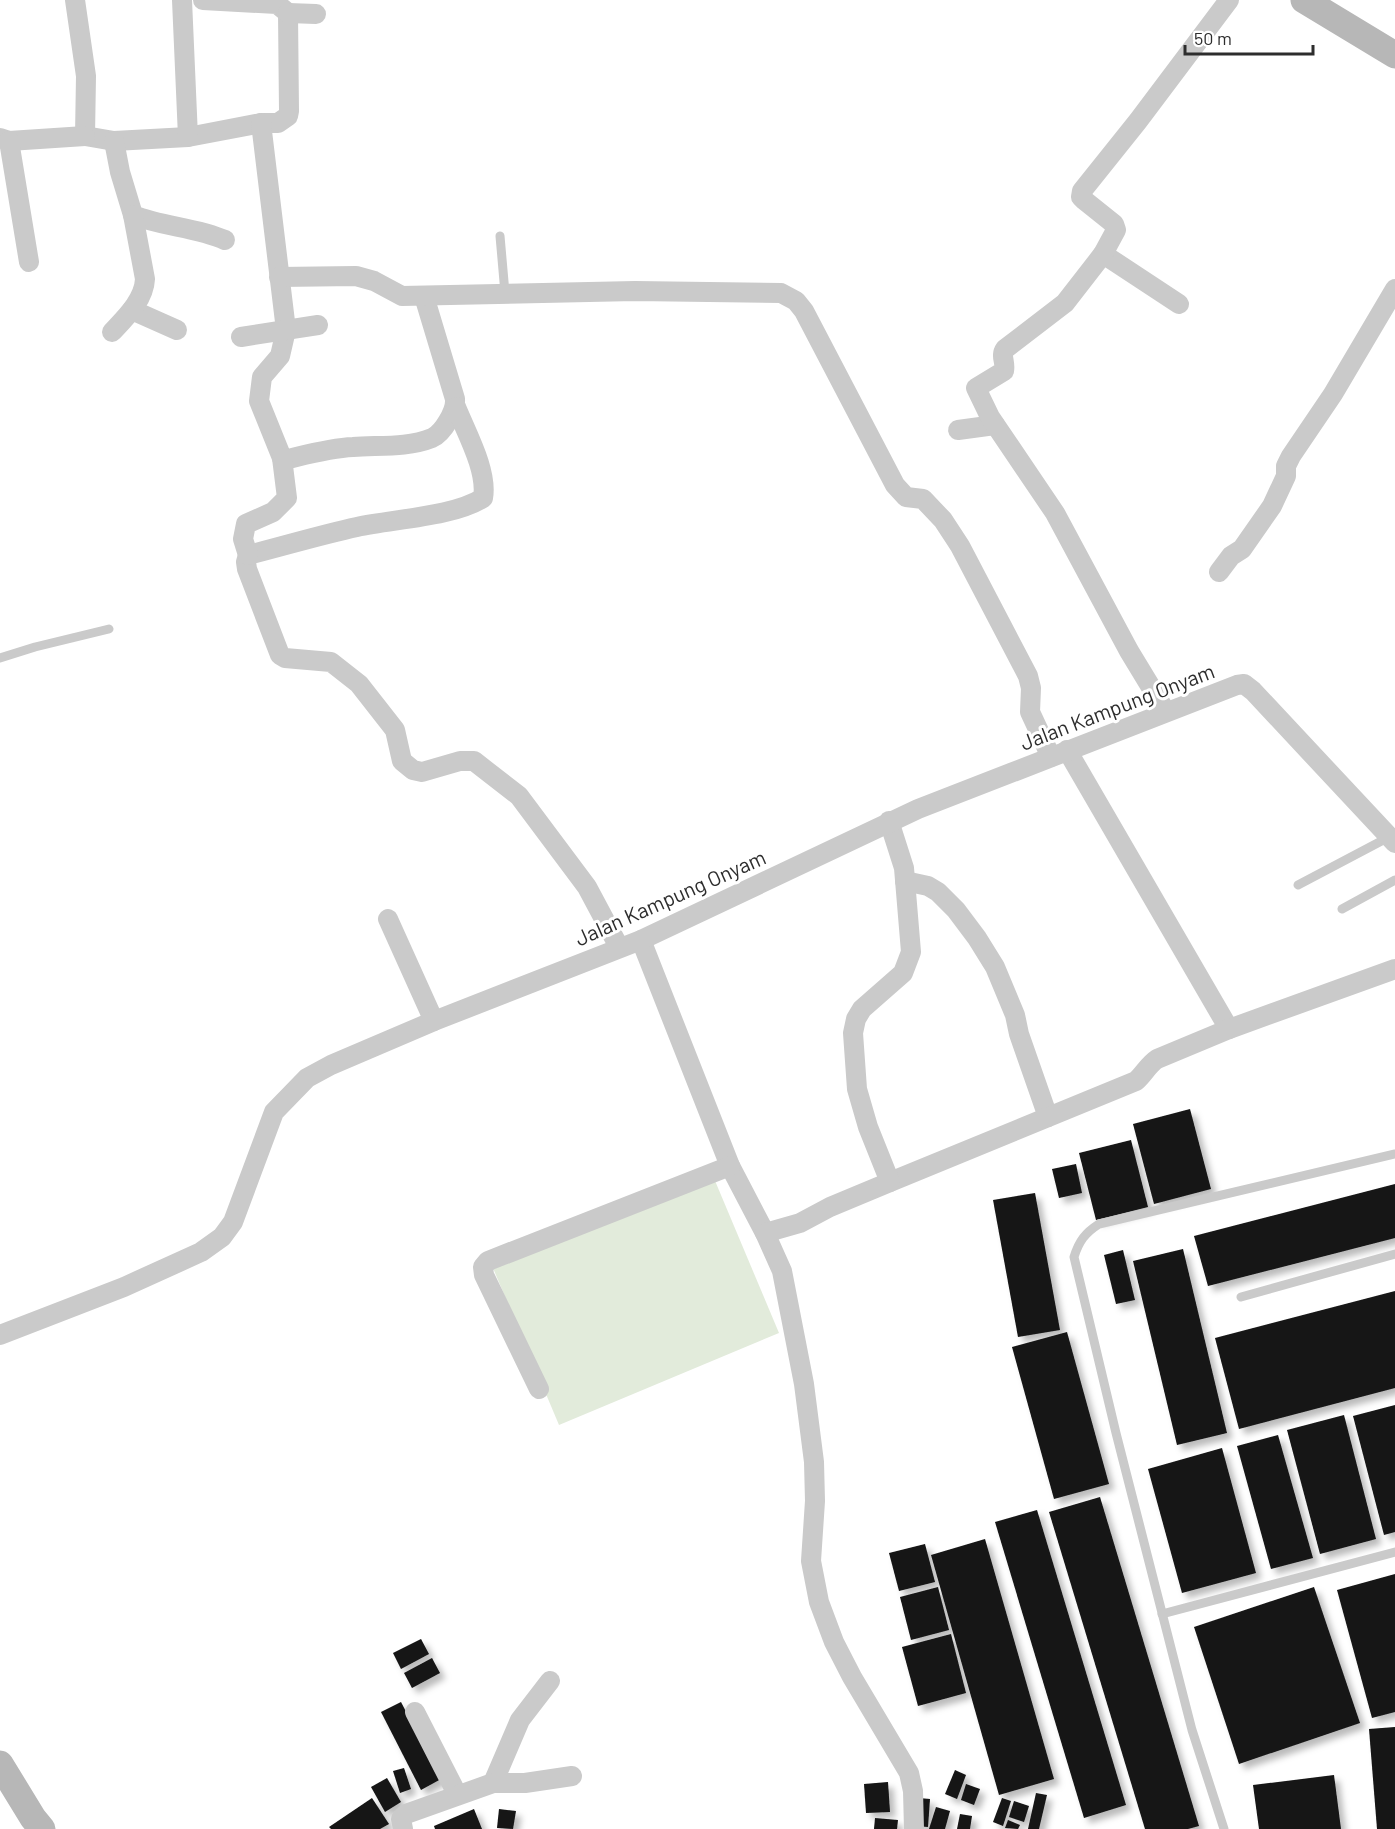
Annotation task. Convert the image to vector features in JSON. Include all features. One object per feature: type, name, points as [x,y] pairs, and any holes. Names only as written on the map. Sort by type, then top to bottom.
[{"type":"main road","points":[[1304,0],[1395,55]]},
{"type":"main road","points":[[0,1764],[42,1829]]},
{"type":"street","points":[[75,0],[86,76],[85,136]]},
{"type":"street","points":[[182,0],[188,137]]},
{"type":"street","points":[[203,0],[277,4],[288,13],[316,14]]},
{"type":"street","points":[[1166,712],[1129,651],[1055,513],[996,425],[976,387],[1004,370],[1003,352],[1005,349],[1065,303],[1104,254],[1116,230],[1114,224],[1081,197],[1082,191],[1229,0]]},
{"type":"street","points":[[29,262],[5,140],[85,136],[114,141],[188,137],[261,123],[278,123],[288,116],[289,111],[288,13]]},
{"type":"street","points":[[261,123],[286,330],[280,356],[262,378],[259,401],[282,458],[287,498],[273,512],[246,524],[243,539],[248,555],[247,569],[280,654],[285,658],[331,662],[359,684],[395,730],[402,761],[413,770],[422,772],[460,761],[474,761],[519,796],[587,886],[619,947]]},
{"type":"street","points":[[112,332],[132,310],[145,288],[133,215],[120,172],[114,141]]},
{"type":"street","points":[[133,215],[225,240]]},
{"type":"street","points":[[1104,254],[1179,304]]},
{"type":"street","points":[[279,277],[356,276],[374,281],[402,296],[635,291],[781,293],[796,301],[804,311],[895,485],[906,497],[923,499],[935,510],[960,546],[1028,676],[1031,688],[1030,712],[1059,753],[1228,1029]]},
{"type":"street","points":[[1220,572],[1232,556],[1242,549],[1272,506],[1286,476],[1286,466],[1291,456],[1333,394],[1395,289]]},
{"type":"street","points":[[248,555],[357,527],[441,512],[476,503],[483,498],[485,488],[476,454],[456,407],[424,296]]},
{"type":"street","points":[[132,310],[177,330]]},
{"type":"street","points":[[241,337],[318,325]]},
{"type":"street","points":[[282,458],[288,459],[352,447],[392,446],[432,438],[440,432],[456,407]]},
{"type":"street","points":[[958,429],[996,425]]},
{"type":"street","name":"Jalan Kampung Onyam","points":[[0,1335],[123,1287],[201,1252],[222,1237],[233,1222],[274,1112],[307,1078],[331,1065],[434,1021],[641,939],[890,822],[1059,753],[1244,684],[1392,840]]},
{"type":"street","points":[[890,822],[904,868],[911,952],[903,973],[862,1009],[856,1019],[854,1033],[857,1089],[868,1127],[890,1182]]},
{"type":"street","points":[[905,881],[928,886],[938,892],[963,920],[995,967],[1015,1015],[1019,1034],[1048,1117]]},
{"type":"street","points":[[388,919],[434,1021]]},
{"type":"street","points":[[641,939],[730,1166],[782,1271],[804,1384],[814,1462],[815,1501],[811,1561],[819,1602],[834,1641],[852,1677],[909,1773],[913,1791],[914,1829]]},
{"type":"street","points":[[765,1233],[800,1222],[830,1207],[1136,1081],[1157,1059],[1228,1029],[1395,969]]},
{"type":"street","points":[[539,1389],[484,1275],[483,1267],[488,1261],[730,1166]]},
{"type":"street","points":[[493,1783],[520,1720],[550,1680]]},
{"type":"street","points":[[415,1712],[458,1794]]},
{"type":"street","points":[[403,1829],[402,1819],[406,1814],[493,1783],[525,1783],[572,1776]]},
{"type":"lane","points":[[500,236],[505,293]]},
{"type":"lane","points":[[0,658],[109,629]]},
{"type":"lane","points":[[1298,885],[1392,840]]},
{"type":"lane","points":[[1342,909],[1395,880]]},
{"type":"lane","points":[[1224,1829],[1192,1730],[1074,1257],[1085,1233],[1099,1224],[1395,1154]]},
{"type":"lane","points":[[1241,1297],[1395,1254]]},
{"type":"lane","points":[[1162,1614],[1395,1552]]},
{"type":"green space","points":[[713,1176],[779,1333],[559,1425],[493,1268]]},
{"type":"building","points":[[1190,1109],[1211,1189],[1154,1204],[1133,1124]]},
{"type":"building","points":[[1131,1140],[1148,1207],[1096,1220],[1079,1153]]},
{"type":"building","points":[[1076,1164],[1082,1193],[1059,1198],[1052,1169]]},
{"type":"building","points":[[1395,1184],[1395,1238],[1208,1286],[1194,1236]]},
{"type":"building","points":[[1035,1193],[1060,1330],[1018,1337],[993,1200]]},
{"type":"building","points":[[1183,1249],[1227,1433],[1177,1445],[1133,1261]]},
{"type":"building","points":[[1123,1250],[1135,1300],[1116,1304],[1104,1255]]},
{"type":"building","points":[[1395,1291],[1395,1388],[1239,1429],[1215,1338]]},
{"type":"building","points":[[1067,1332],[1109,1484],[1054,1499],[1012,1347]]},
{"type":"building","points":[[1395,1405],[1395,1532],[1384,1535],[1353,1416]]},
{"type":"building","points":[[1344,1415],[1376,1539],[1320,1554],[1287,1430]]},
{"type":"building","points":[[1278,1435],[1313,1558],[1271,1569],[1237,1446]]},
{"type":"building","points":[[1222,1448],[1256,1573],[1182,1593],[1148,1469]]},
{"type":"building","points":[[1100,1497],[1199,1826],[1188,1829],[1145,1829],[1049,1512]]},
{"type":"building","points":[[1037,1510],[1126,1805],[1084,1818],[995,1522]]},
{"type":"building","points":[[985,1539],[1054,1779],[999,1795],[931,1555]]},
{"type":"building","points":[[925,1544],[935,1582],[899,1591],[889,1553]]},
{"type":"building","points":[[1395,1574],[1395,1712],[1372,1718],[1337,1590]]},
{"type":"building","points":[[938,1587],[949,1630],[911,1640],[900,1597]]},
{"type":"building","points":[[1314,1587],[1360,1723],[1239,1764],[1194,1627]]},
{"type":"building","points":[[951,1634],[966,1693],[918,1706],[902,1647]]},
{"type":"building","points":[[421,1639],[429,1654],[401,1669],[393,1653]]},
{"type":"building","points":[[432,1658],[440,1673],[412,1688],[404,1673]]},
{"type":"building","points":[[401,1702],[441,1779],[421,1790],[381,1712]]},
{"type":"building","points":[[1395,1727],[1395,1829],[1377,1829],[1369,1729]]},
{"type":"building","points":[[404,1768],[411,1789],[400,1793],[393,1771]]},
{"type":"building","points":[[955,1770],[966,1775],[957,1799],[945,1794]]},
{"type":"building","points":[[1334,1775],[1341,1829],[1259,1829],[1253,1785]]},
{"type":"building","points":[[387,1778],[401,1802],[385,1812],[371,1787]]},
{"type":"building","points":[[888,1782],[890,1812],[866,1813],[864,1784]]},
{"type":"building","points":[[966,1784],[980,1789],[974,1805],[961,1800]]},
{"type":"building","points":[[1036,1793],[1047,1795],[1039,1829],[1028,1829]]},
{"type":"building","points":[[372,1798],[389,1824],[380,1829],[331,1829],[329,1827]]},
{"type":"building","points":[[919,1798],[930,1799],[928,1827],[916,1826]]},
{"type":"building","points":[[1002,1798],[1011,1801],[1003,1826],[993,1822]]},
{"type":"building","points":[[1014,1801],[1029,1806],[1024,1822],[1009,1817]]},
{"type":"building","points":[[936,1807],[950,1811],[945,1829],[929,1829]]},
{"type":"building","points":[[474,1809],[482,1829],[435,1829],[434,1826]]},
{"type":"building","points":[[499,1809],[516,1811],[513,1829],[497,1828]]},
{"type":"building","points":[[960,1814],[972,1816],[970,1829],[957,1829]]},
{"type":"building","points":[[875,1818],[898,1820],[897,1829],[874,1829]]},
{"type":"building","points":[[1008,1820],[1020,1825],[1018,1829],[1005,1828]]}]
